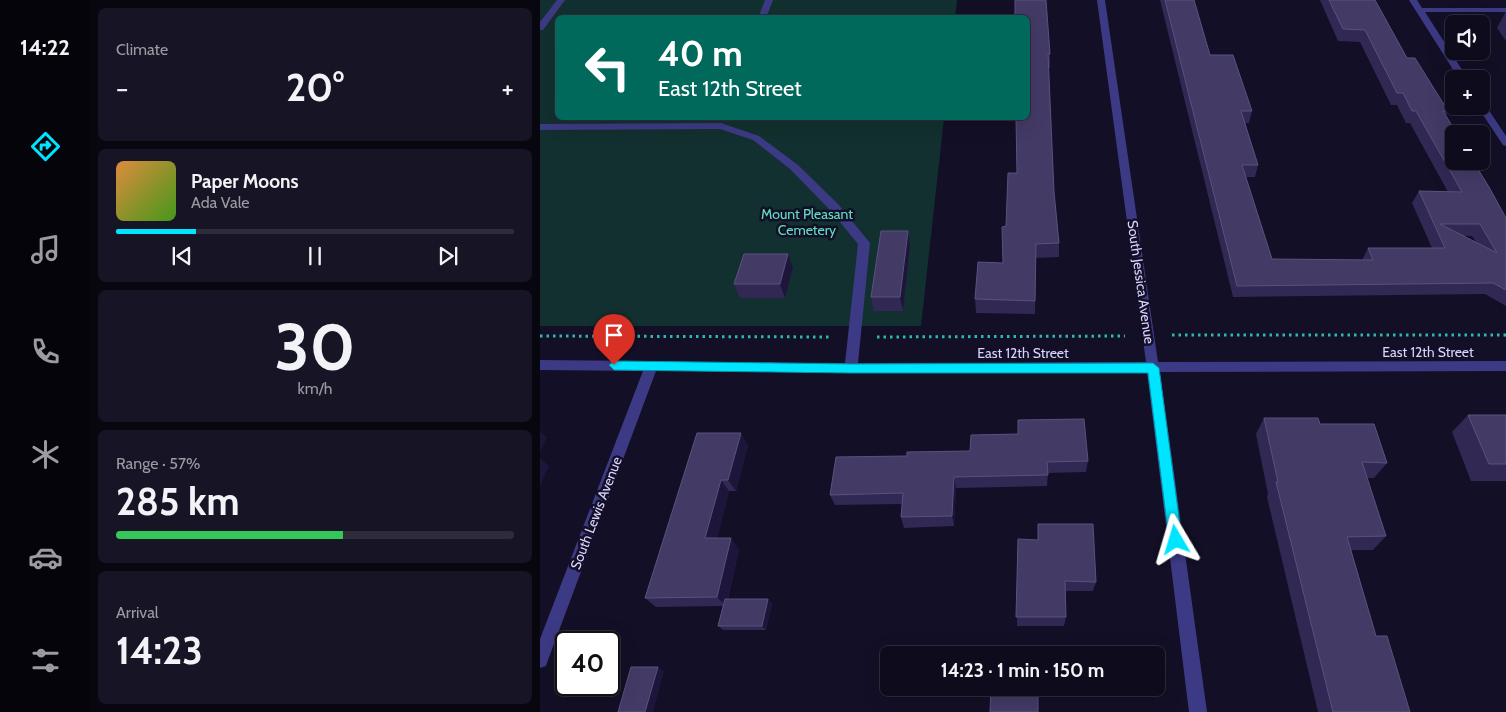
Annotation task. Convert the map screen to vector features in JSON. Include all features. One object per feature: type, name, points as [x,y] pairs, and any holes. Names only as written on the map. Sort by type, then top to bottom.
[{"type":"street","points":[[540,28],[561,0]]},
{"type":"street","points":[[763,15],[769,0]]},
{"type":"street","name":"South Jessica Avenue","points":[[1102,0],[1198,712]]},
{"type":"street","points":[[1413,0],[1458,70]]},
{"type":"street","points":[[1503,0],[1506,4]]},
{"type":"street","points":[[1420,10],[1506,10]]},
{"type":"street","points":[[1488,115],[1506,143]]},
{"type":"street","points":[[540,127],[723,122],[756,138],[794,167],[834,208],[864,243],[851,368]]},
{"type":"street","name":"East 12th Street","points":[[540,365],[851,368],[1506,366]]},
{"type":"street","name":"South Lewis Avenue","points":[[540,660],[652,365]]},
{"type":"path","points":[[540,336],[980,338],[1148,335],[1506,335]]},
{"type":"green space","name":"Mount Pleasant Cemetery","points":[[540,0],[957,0],[955,15],[555,15],[555,120],[944,120],[921,326],[540,326]]},
{"type":"building","points":[[1015,0],[1046,0],[1050,54],[1048,54],[1054,192],[1059,243],[1036,244],[1035,301],[975,299],[978,262],[1003,263],[1002,227],[1006,226],[1008,173],[1017,173],[1016,120],[1030,120],[1030,15],[1015,15]]},
{"type":"building","points":[[1165,0],[1194,0],[1210,55],[1233,55],[1252,111],[1241,111],[1258,165],[1242,165],[1272,259],[1373,260],[1368,248],[1445,248],[1419,191],[1462,192],[1450,170],[1479,170],[1506,218],[1506,290],[1493,283],[1237,286]],"holes":[[[1440,224],[1480,224],[1497,253]]]},
{"type":"building","points":[[1329,0],[1375,0],[1407,58],[1415,58],[1445,106],[1445,111],[1443,111],[1452,125],[1445,125],[1445,162],[1416,111],[1412,111],[1403,93],[1397,93],[1365,30],[1343,29]]},
{"type":"building","points":[[881,231],[908,231],[900,297],[871,297]]},
{"type":"building","points":[[744,254],[788,254],[780,284],[734,284]]},
{"type":"building","points":[[1468,415],[1506,415],[1506,464],[1489,464]]},
{"type":"building","points":[[1264,418],[1318,418],[1320,424],[1374,424],[1387,463],[1362,462],[1386,536],[1347,537],[1376,636],[1387,636],[1410,712],[1333,712],[1276,482],[1278,482]]},
{"type":"building","points":[[1084,419],[1088,461],[1047,462],[1048,475],[954,477],[952,516],[901,517],[903,493],[830,495],[836,457],[907,456],[907,452],[970,451],[971,435],[1018,434],[1018,420]]},
{"type":"building","points":[[697,433],[741,433],[728,480],[721,480],[705,538],[731,538],[717,597],[645,598]]},
{"type":"building","points":[[1038,524],[1093,524],[1096,582],[1065,581],[1066,617],[1016,617],[1018,539],[1038,540]]},
{"type":"building","points":[[725,599],[768,599],[762,626],[718,626]]},
{"type":"building","points":[[631,667],[658,667],[645,712],[618,712]]},
{"type":"building","points":[[991,696],[1038,696],[1038,712],[990,712]]},
{"type":"route","points":[[614,365],[851,368],[1153,368],[1176,540]]}]
